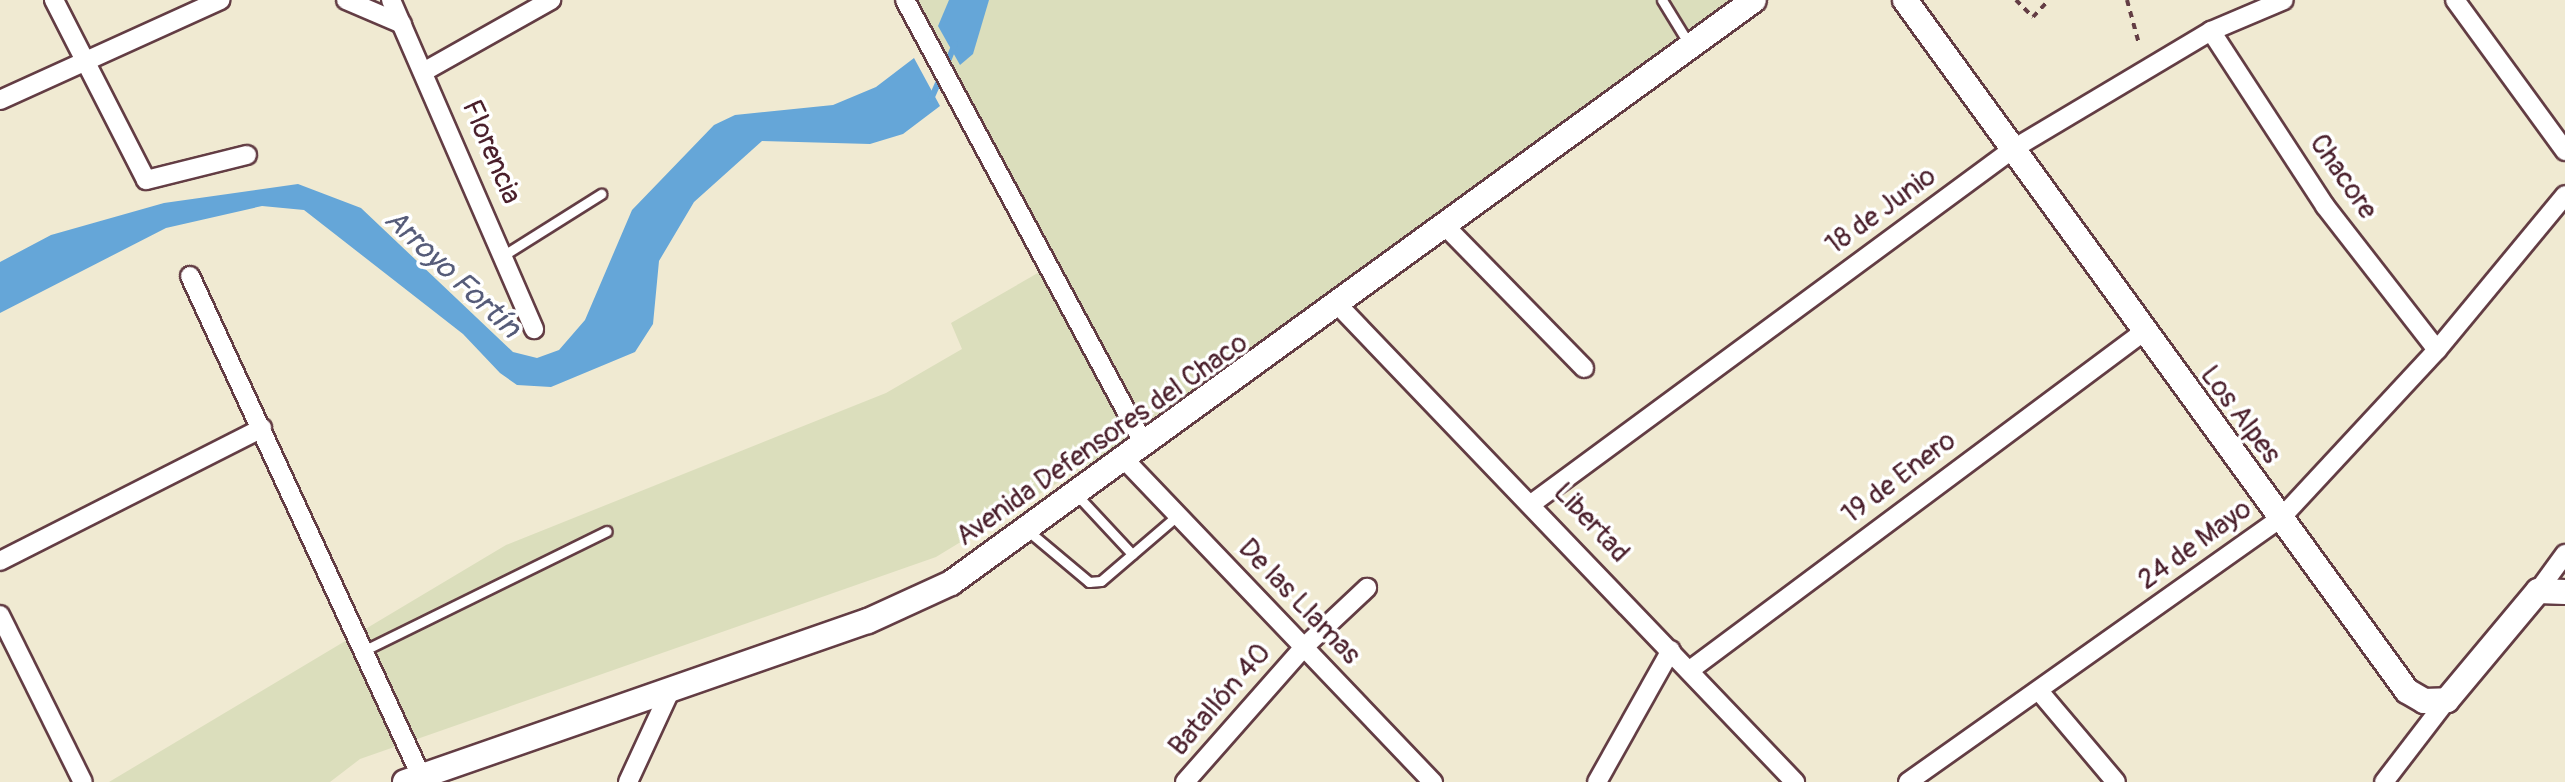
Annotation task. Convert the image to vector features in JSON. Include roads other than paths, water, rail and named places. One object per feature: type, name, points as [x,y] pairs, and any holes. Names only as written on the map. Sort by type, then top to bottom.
[{"type":"main road","name":"Avenida Defensores del Chaco","points":[[413,779],[901,608],[1027,530],[1077,495],[1340,307],[1754,0]]},
{"type":"main road","name":"Los Alpes","points":[[1905,0],[2142,333],[2407,691],[2424,701],[2447,700]]},
{"type":"main road","points":[[2447,700],[2538,591],[2565,592]]},
{"type":"street","points":[[54,0],[146,180],[247,155]]},
{"type":"street","points":[[0,100],[220,0]]},
{"type":"street","points":[[346,0],[402,24]]},
{"type":"street","name":"Florencia","points":[[391,0],[425,71],[534,329]]},
{"type":"street","points":[[425,71],[551,0]]},
{"type":"street","name":"18 de Junio","points":[[1534,502],[2013,149],[2211,31],[2284,0]]},
{"type":"street","points":[[2455,0],[2565,151]]},
{"type":"street","name":"De las Llamas","points":[[909,8],[1135,453],[1178,515],[1433,782]]},
{"type":"street","name":"Chacore","points":[[2211,31],[2325,206],[2437,350]]},
{"type":"street","name":"24 de Mayo","points":[[1908,782],[2280,519],[2437,350],[2565,195]]},
{"type":"street","points":[[1447,228],[1584,368]]},
{"type":"street","points":[[190,276],[367,649],[413,779]]},
{"type":"street","name":"Libertad","points":[[1340,307],[1534,502],[1795,782]]},
{"type":"street","name":"19 de Enero","points":[[1690,670],[2142,333]]},
{"type":"street","points":[[0,561],[262,428]]},
{"type":"street","points":[[2538,591],[2565,554]]},
{"type":"street","name":"Batallón 40","points":[[1185,782],[1303,648],[1367,588]]},
{"type":"street","points":[[0,615],[83,782]]},
{"type":"street","points":[[1597,782],[1671,650]]},
{"type":"street","points":[[628,782],[671,689]]},
{"type":"street","points":[[2039,691],[2116,782]]},
{"type":"street","points":[[2384,782],[2447,700]]},
{"type":"lane","points":[[1662,0],[1691,47]]},
{"type":"lane","points":[[504,255],[601,194]]},
{"type":"lane","points":[[1077,495],[1132,554]]},
{"type":"lane","points":[[1027,530],[1089,582],[1132,554],[1178,515]]},
{"type":"lane","points":[[367,649],[607,531]]},
{"type":"water","points":[[949,0],[989,0],[973,54],[960,65],[938,26]]},
{"type":"water","points":[[914,58],[940,106],[903,134],[870,144],[762,141],[694,202],[659,261],[653,324],[635,352],[551,387],[517,385],[500,373],[463,334],[304,210],[262,206],[166,228],[0,313],[0,262],[51,235],[164,203],[298,184],[361,208],[513,352],[537,358],[559,350],[585,320],[632,210],[714,125],[735,115],[833,105],[876,87]]},
{"type":"waterway","name":"Arroyo Fortín","points":[[946,66],[955,44]]},
{"type":"waterway","name":"Arroyo Fortín","points":[[931,99],[941,77]]}]
